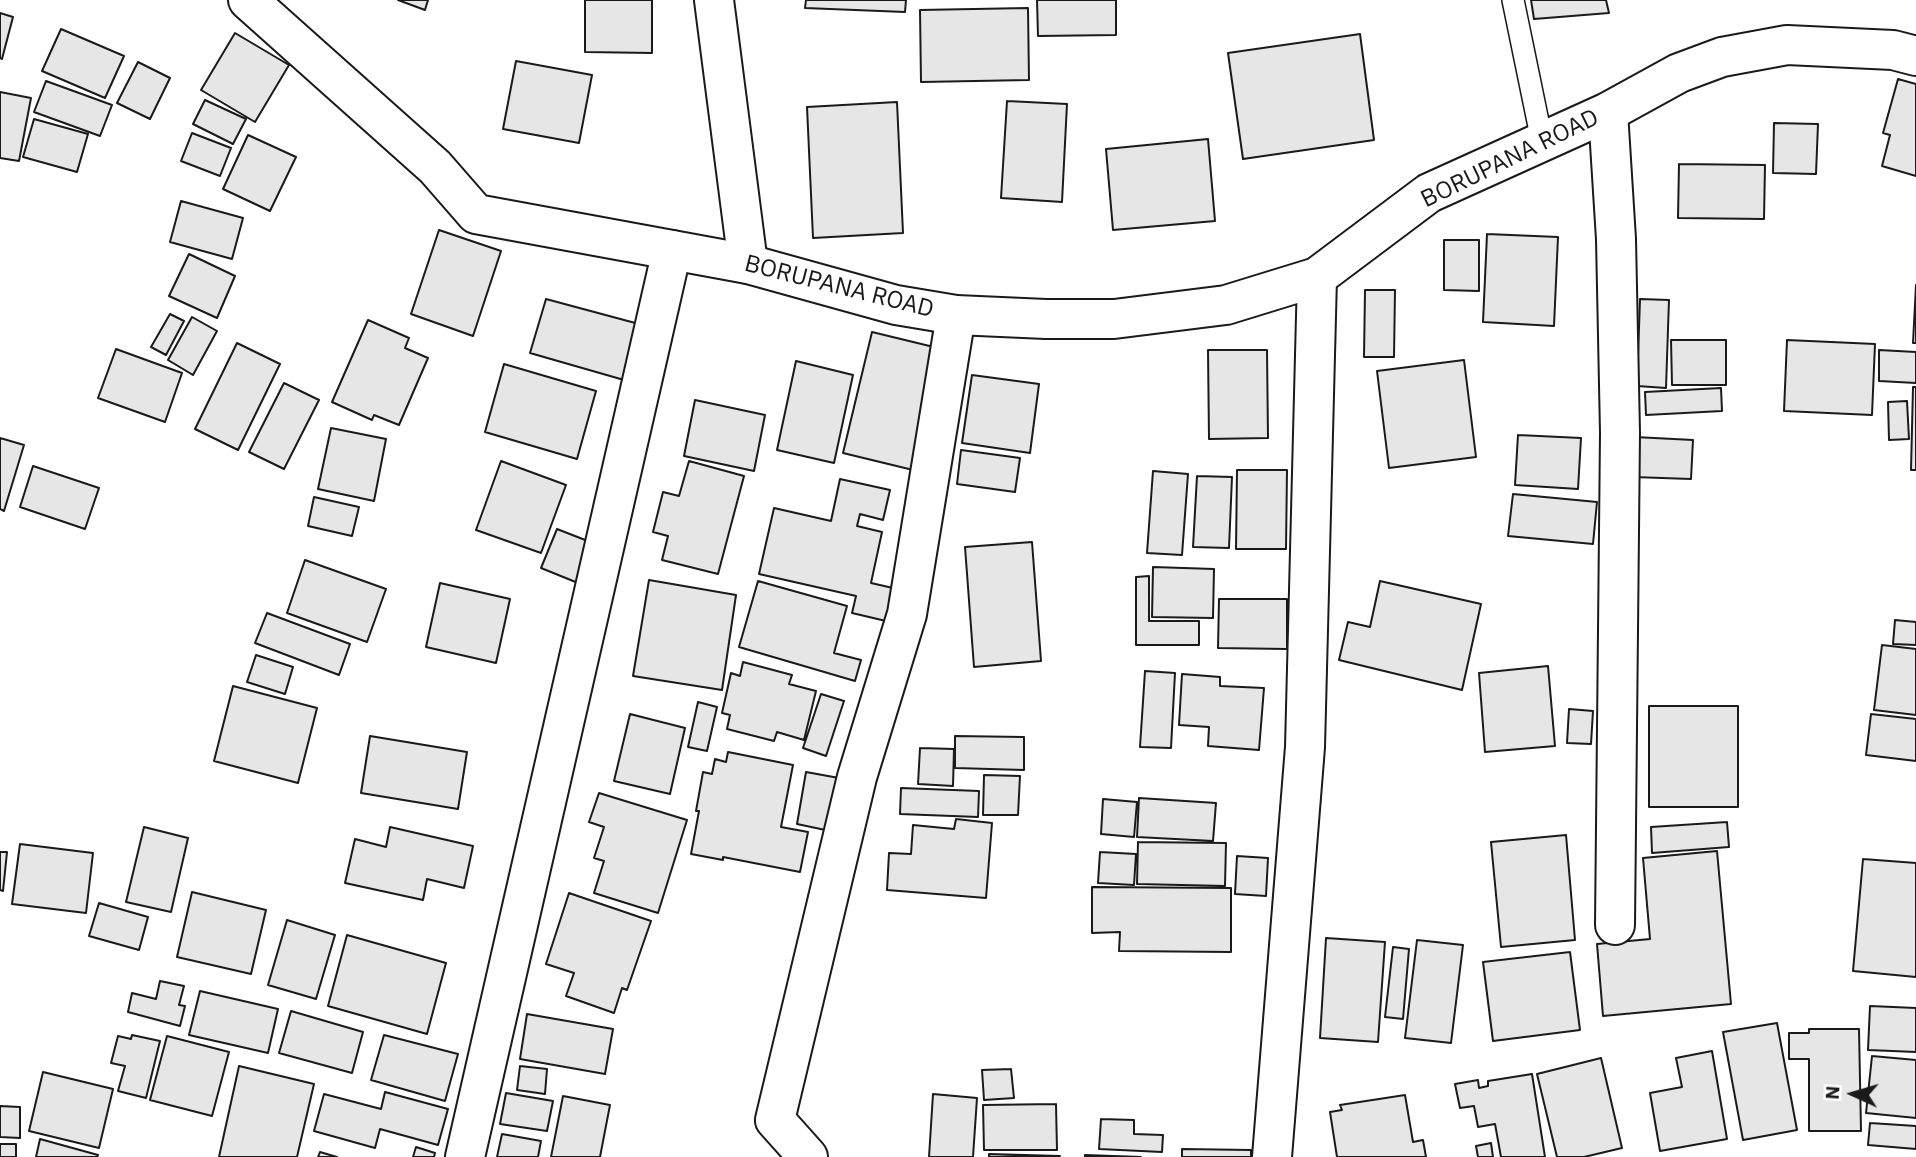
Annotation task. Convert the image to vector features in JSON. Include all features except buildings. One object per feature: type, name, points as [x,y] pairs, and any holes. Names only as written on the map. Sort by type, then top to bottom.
[{"type":"street","name":"BORUPANA ROAD","points":[[248,0],[435,167],[476,214],[748,264],[896,305],[956,315],[1114,319],[1226,305],[1317,276],[1429,193],[1608,112],[1679,73],[1722,57],[1787,45],[1893,50],[1916,56]]},
{"type":"street","points":[[714,0],[748,264]]},
{"type":"street","points":[[1608,112],[1616,239],[1620,433],[1615,925]]},
{"type":"street","points":[[465,1157],[672,250]]},
{"type":"street","points":[[1272,1157],[1305,747],[1317,276]]},
{"type":"street","points":[[808,1157],[775,1120],[857,777],[907,614],[956,315]]},
{"type":"lane","points":[[1513,0],[1542,141]]}]
